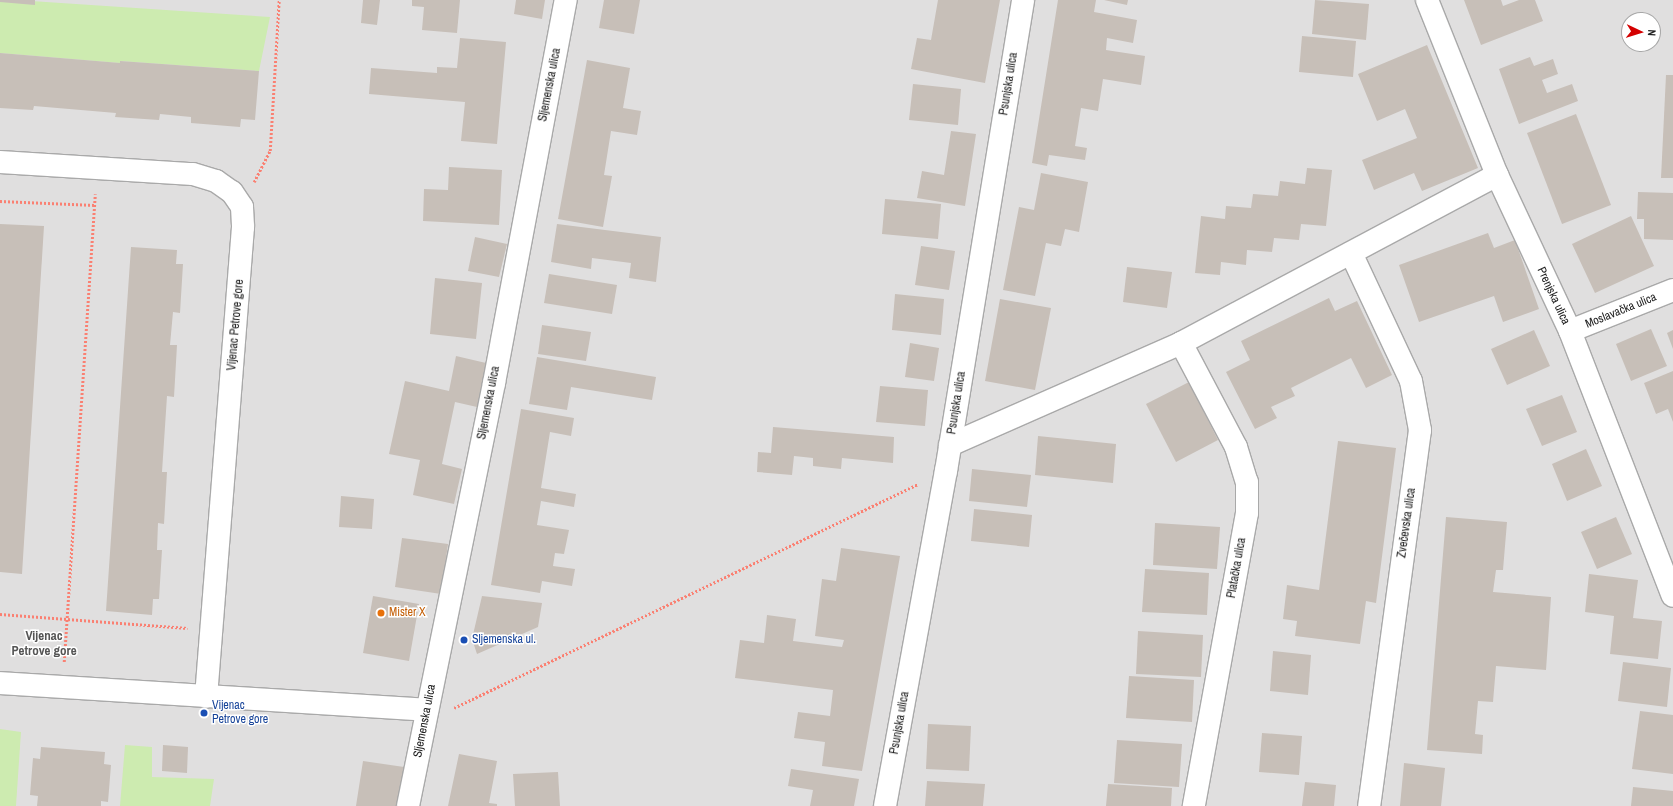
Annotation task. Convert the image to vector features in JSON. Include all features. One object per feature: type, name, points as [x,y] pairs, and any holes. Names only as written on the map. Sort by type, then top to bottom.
[{"type":"street","name":"Sljemenska ulica","points":[[408,806],[494,383],[566,0]]},
{"type":"street","name":"Psunjska ulica","points":[[885,806],[946,471],[1023,0]]},
{"type":"street","name":"Prenjska ulica","points":[[1427,0],[1497,174],[1570,331],[1673,596]]},
{"type":"street","points":[[0,162],[193,174],[216,181],[232,192],[242,207]]},
{"type":"street","points":[[950,445],[1181,343],[1497,174]]},
{"type":"street","name":"Vijenac Petrove gore","points":[[206,697],[243,227],[242,207]]},
{"type":"street","name":"Zvečevska ulica","points":[[1351,253],[1411,380],[1420,430],[1369,806]]},
{"type":"street","name":"Moslavačka ulica","points":[[1570,331],[1673,290]]},
{"type":"street","name":"Platačka ulica","points":[[1181,343],[1236,447],[1247,482],[1247,513],[1194,806]]},
{"type":"street","points":[[0,684],[427,710]]},
{"type":"path","points":[[242,207],[270,150],[279,0]]},
{"type":"path","points":[[63,688],[97,167]]},
{"type":"path","points":[[0,201],[94,205]]},
{"type":"path","points":[[450,709],[946,471]]},
{"type":"path","points":[[0,614],[212,630]]},
{"type":"shaded area","points":[[0,0],[1673,0],[1673,806],[0,806]]},
{"type":"green space","points":[[0,0],[270,17],[259,71],[120,61],[120,63],[0,53]]},
{"type":"green space","points":[[0,729],[21,732],[16,806],[0,806]]},
{"type":"green space","points":[[125,745],[152,747],[152,777],[214,779],[210,806],[120,806]]},
{"type":"building","points":[[0,0],[35,0],[35,5],[0,2]]},
{"type":"building","points":[[363,0],[380,0],[377,25],[361,23]]},
{"type":"building","points":[[412,0],[460,0],[457,33],[422,30],[424,7],[412,6]]},
{"type":"building","points":[[516,0],[545,0],[542,19],[514,14]]},
{"type":"building","points":[[604,0],[640,0],[634,34],[599,28]]},
{"type":"building","points":[[938,0],[1000,0],[985,83],[911,69],[917,38],[931,40]]},
{"type":"building","points":[[1058,0],[1096,0],[1094,12],[1137,20],[1133,43],[1107,38],[1106,50],[1145,56],[1141,85],[1103,79],[1098,111],[1081,108],[1075,146],[1087,148],[1085,160],[1049,155],[1047,166],[1032,163]]},
{"type":"building","points":[[1104,0],[1128,0],[1127,5]]},
{"type":"building","points":[[1315,0],[1369,4],[1366,40],[1312,34]]},
{"type":"building","points":[[1464,0],[1501,0],[1503,6],[1519,0],[1535,0],[1543,21],[1481,45]]},
{"type":"building","points":[[1302,36],[1356,41],[1353,77],[1299,72]]},
{"type":"building","points":[[460,38],[506,42],[497,144],[461,141],[465,102],[369,94],[371,68],[437,73],[437,67],[457,68]]},
{"type":"building","points":[[1427,45],[1478,168],[1422,191],[1414,173],[1374,190],[1362,160],[1417,138],[1405,109],[1377,121],[1358,74]]},
{"type":"building","points":[[0,53],[120,63],[120,61],[259,71],[255,120],[241,119],[240,127],[191,123],[191,117],[160,114],[159,120],[115,117],[116,113],[34,106],[33,110],[0,108]]},
{"type":"building","points":[[1530,57],[1534,66],[1553,59],[1558,74],[1542,80],[1547,93],[1572,84],[1578,101],[1519,124],[1499,69]]},
{"type":"building","points":[[587,60],[630,68],[623,108],[641,111],[637,135],[611,131],[604,175],[612,176],[603,227],[558,219]]},
{"type":"building","points":[[1666,75],[1673,75],[1673,178],[1661,178]]},
{"type":"building","points":[[913,84],[961,89],[958,125],[909,120]]},
{"type":"building","points":[[1576,114],[1611,205],[1562,224],[1527,133]]},
{"type":"building","points":[[951,131],[976,134],[965,206],[917,198],[922,171],[944,175]]},
{"type":"building","points":[[449,167],[502,170],[499,225],[423,221],[424,189],[448,190]]},
{"type":"building","points":[[1307,168],[1332,170],[1326,226],[1301,224],[1299,240],[1274,238],[1272,252],[1247,250],[1246,265],[1221,262],[1220,275],[1195,273],[1201,216],[1225,219],[1226,206],[1251,208],[1253,194],[1278,196],[1280,181],[1305,184]]},
{"type":"building","points":[[1041,173],[1088,182],[1079,232],[1065,229],[1061,246],[1046,243],[1035,296],[1003,290],[1019,207],[1034,210]]},
{"type":"building","points":[[1638,192],[1673,193],[1673,240],[1644,239],[1644,219],[1637,219]]},
{"type":"building","points":[[885,199],[941,204],[938,239],[882,234]]},
{"type":"building","points":[[1631,216],[1654,266],[1595,293],[1572,244]]},
{"type":"building","points":[[0,224],[44,226],[22,574],[0,572]]},
{"type":"building","points":[[557,224],[661,237],[656,282],[629,278],[631,263],[592,258],[591,269],[551,262]]},
{"type":"building","points":[[1488,233],[1494,248],[1515,240],[1539,309],[1503,322],[1494,296],[1419,322],[1399,265]]},
{"type":"building","points":[[475,237],[507,244],[499,277],[468,271]]},
{"type":"building","points":[[921,246],[955,251],[949,290],[915,285]]},
{"type":"building","points":[[131,247],[177,250],[176,264],[183,264],[180,313],[173,312],[170,345],[177,345],[174,397],[167,396],[162,472],[167,472],[164,524],[158,523],[157,550],[162,550],[159,599],[153,599],[152,615],[106,611]]},
{"type":"building","points":[[1127,267],[1172,272],[1167,308],[1123,302]]},
{"type":"building","points":[[549,274],[617,285],[612,314],[544,303]]},
{"type":"building","points":[[435,278],[482,283],[476,339],[430,334]]},
{"type":"building","points":[[895,294],[944,299],[941,335],[892,330]]},
{"type":"building","points":[[1329,298],[1335,311],[1357,301],[1392,375],[1366,388],[1351,358],[1291,388],[1295,396],[1271,407],[1277,418],[1255,429],[1226,372],[1250,360],[1241,341]]},
{"type":"building","points":[[1000,299],[1051,308],[1035,390],[985,381]]},
{"type":"building","points":[[542,325],[591,332],[586,361],[538,354]]},
{"type":"building","points":[[1651,329],[1667,366],[1631,381],[1616,344]]},
{"type":"building","points":[[1534,330],[1550,366],[1507,385],[1491,349]]},
{"type":"building","points":[[1673,330],[1673,349],[1667,333]]},
{"type":"building","points":[[910,343],[939,348],[934,381],[905,377]]},
{"type":"building","points":[[456,356],[486,363],[477,407],[455,402],[442,464],[462,469],[454,504],[413,495],[420,460],[389,454],[405,381],[449,391]]},
{"type":"building","points":[[537,357],[656,377],[652,400],[571,387],[567,410],[529,404]]},
{"type":"building","points":[[1673,371],[1673,422],[1668,409],[1656,414],[1644,383]]},
{"type":"building","points":[[1189,382],[1218,440],[1176,462],[1146,404]]},
{"type":"building","points":[[880,386],[928,390],[925,426],[876,422]]},
{"type":"building","points":[[1562,395],[1577,432],[1542,446],[1526,409]]},
{"type":"building","points":[[521,409],[574,418],[571,436],[550,432],[541,488],[576,494],[574,507],[541,501],[537,525],[569,530],[564,554],[555,553],[553,566],[575,569],[572,586],[542,581],[540,593],[491,585]]},
{"type":"building","points":[[773,427],[894,437],[893,463],[842,458],[841,469],[813,466],[813,458],[794,456],[792,475],[757,472],[758,452],[771,453]]},
{"type":"building","points":[[1038,436],[1116,444],[1113,483],[1035,475]]},
{"type":"building","points":[[1338,441],[1396,448],[1376,603],[1366,601],[1360,644],[1295,636],[1297,621],[1283,619],[1287,585],[1319,590]]},
{"type":"building","points":[[1586,449],[1602,486],[1567,501],[1552,464]]},
{"type":"building","points":[[972,469],[1031,475],[1027,507],[969,501]]},
{"type":"building","points":[[341,496],[374,499],[372,529],[339,527]]},
{"type":"building","points":[[974,509],[1032,515],[1029,547],[971,541]]},
{"type":"building","points":[[1446,517],[1507,522],[1503,570],[1496,570],[1493,592],[1551,597],[1546,670],[1496,666],[1493,702],[1478,701],[1475,734],[1483,735],[1482,754],[1427,750]]},
{"type":"building","points":[[1616,517],[1632,554],[1597,569],[1581,532]]},
{"type":"building","points":[[1155,523],[1220,527],[1217,569],[1153,565]]},
{"type":"building","points":[[402,538],[448,544],[441,594],[395,587]]},
{"type":"building","points":[[841,548],[900,556],[862,771],[822,766],[825,742],[794,738],[798,712],[830,716],[833,690],[735,678],[740,640],[764,643],[767,615],[796,619],[793,641],[842,647],[844,640],[815,636],[822,579],[836,581]]},
{"type":"building","points":[[1145,569],[1209,573],[1207,615],[1142,612]]},
{"type":"building","points":[[1589,574],[1638,580],[1633,618],[1662,621],[1658,659],[1610,654],[1614,616],[1585,612]]},
{"type":"building","points":[[373,596],[419,604],[409,661],[363,653]]},
{"type":"building","points":[[482,596],[542,603],[538,627],[477,654],[472,639]]},
{"type":"building","points":[[1138,631],[1203,635],[1201,677],[1136,674]]},
{"type":"building","points":[[1273,651],[1311,655],[1308,695],[1270,691]]},
{"type":"building","points":[[1623,662],[1671,668],[1667,707],[1618,701]]},
{"type":"building","points":[[1129,676],[1194,680],[1192,722],[1126,718]]},
{"type":"building","points":[[1640,711],[1673,715],[1673,774],[1632,769]]},
{"type":"building","points":[[928,724],[971,726],[969,771],[926,769]]},
{"type":"building","points":[[1262,733],[1302,736],[1299,775],[1259,772]]},
{"type":"building","points":[[1117,740],[1182,744],[1179,787],[1114,783]]},
{"type":"building","points":[[163,745],[188,747],[187,773],[162,771]]},
{"type":"building","points":[[41,747],[105,752],[104,764],[111,765],[108,802],[101,801],[101,806],[37,806],[38,796],[30,795],[33,758],[40,759]]},
{"type":"building","points":[[459,754],[497,761],[489,803],[497,804],[497,806],[448,806]]},
{"type":"building","points":[[363,761],[404,767],[398,806],[356,806]]},
{"type":"building","points":[[1404,763],[1445,768],[1441,806],[1400,806]]},
{"type":"building","points":[[791,769],[859,779],[854,806],[810,806],[813,790],[788,786]]},
{"type":"building","points":[[558,772],[560,806],[515,806],[513,774]]},
{"type":"building","points":[[927,781],[985,784],[983,806],[925,806]]},
{"type":"building","points":[[1305,782],[1336,785],[1334,806],[1302,806]]},
{"type":"building","points":[[1108,784],[1172,788],[1171,806],[1106,806]]},
{"type":"building","points":[[1633,787],[1673,791],[1673,806],[1631,806]]},
{"type":"place","name":"Mister X","points":[[381,613]]},
{"type":"place","name":"Sljemenska ul.","points":[[464,640]]},
{"type":"place","name":"Vijenac Petrove gore","points":[[204,713]]},
{"type":"district","name":"Vijenac Petrove gore","points":[[44,644]]}]
